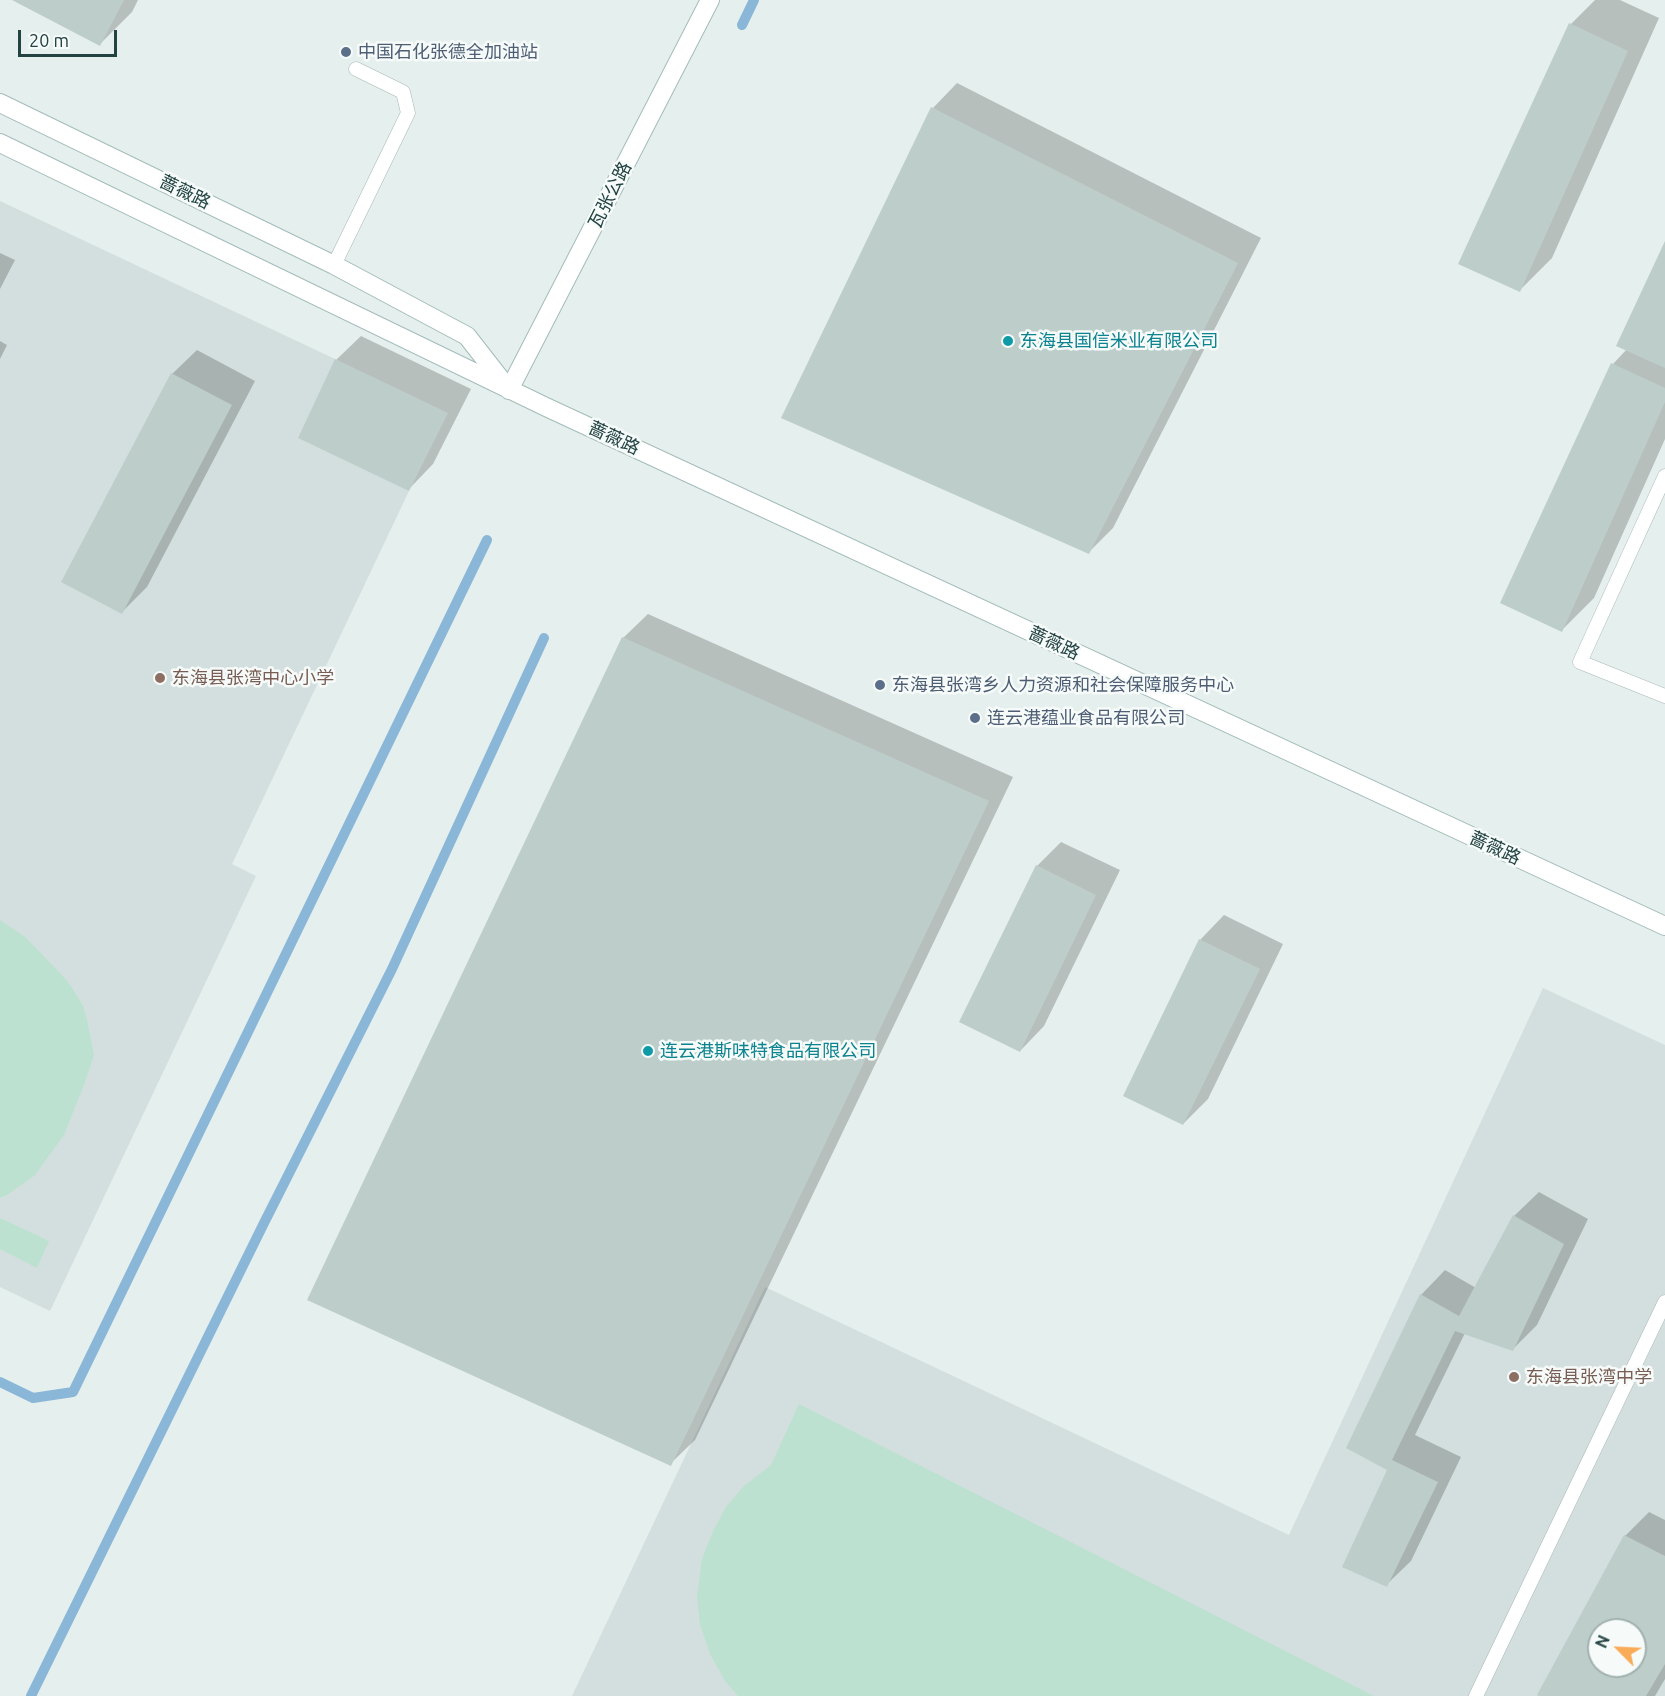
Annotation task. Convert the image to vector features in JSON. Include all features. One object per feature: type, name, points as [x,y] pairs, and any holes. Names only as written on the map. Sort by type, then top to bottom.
[{"type":"main road","name":"瓦张公路","points":[[509,390],[710,0]]},
{"type":"main road","name":"蔷薇路","points":[[0,103],[334,265],[467,336],[509,390]]},
{"type":"main road","name":"蔷薇路","points":[[0,143],[509,390],[1665,926]]},
{"type":"lane","points":[[334,265],[408,113],[403,92],[356,69]]},
{"type":"lane","points":[[1665,476],[1580,662],[1665,696]]},
{"type":"lane","points":[[1476,1696],[1665,1302]]},
{"type":"shaded area","name":"东海县张湾中心小学","points":[[0,201],[335,359],[409,491],[232,864],[256,876],[50,1311],[0,1287]]},
{"type":"shaded area","name":"东海县张湾中学","points":[[1543,988],[1665,1045],[1665,1696],[572,1696],[765,1287],[1289,1535]]},
{"type":"green space","points":[[0,920],[25,937],[71,986],[83,1006],[94,1055],[64,1135],[35,1175],[0,1198]]},
{"type":"green space","points":[[0,1218],[49,1241],[37,1268],[0,1249]]},
{"type":"green space","points":[[799,1404],[1374,1696],[738,1696],[725,1681],[710,1654],[700,1625],[697,1597],[702,1559],[726,1507],[743,1487],[771,1465]]},
{"type":"building","points":[[12,0],[124,0],[100,46]]},
{"type":"building","points":[[1569,23],[1628,51],[1520,292],[1458,264]]},
{"type":"building","name":"东海县国信米业有限公司","points":[[931,107],[1238,263],[1089,554],[781,418]]},
{"type":"building","points":[[1665,241],[1665,368],[1616,346]]},
{"type":"building","points":[[335,359],[448,413],[409,491],[298,438]]},
{"type":"building","points":[[1611,363],[1665,388],[1665,402],[1562,632],[1500,603]]},
{"type":"building","points":[[171,373],[232,405],[122,614],[61,582]]},
{"type":"building","name":"连云港斯味特食品有限公司","points":[[622,637],[989,801],[671,1466],[307,1300]]},
{"type":"building","points":[[1036,865],[1096,895],[1020,1052],[959,1022]]},
{"type":"building","points":[[1199,939],[1260,969],[1183,1125],[1123,1096]]},
{"type":"building","points":[[1513,1215],[1564,1244],[1513,1351],[1455,1331],[1392,1460],[1438,1482],[1387,1587],[1342,1567],[1387,1470],[1346,1448],[1420,1294],[1459,1316]]},
{"type":"building","points":[[1624,1535],[1665,1556],[1665,1664],[1646,1696],[1537,1695]]},
{"type":"waterway","points":[[742,25],[754,0]]},
{"type":"waterway","points":[[0,1382],[33,1398],[73,1392],[487,540]]},
{"type":"waterway","points":[[31,1696],[392,969],[544,638]]},
{"type":"place","name":"中国石化张德全加油站","points":[[346,52]]},
{"type":"place","name":"东海县国信米业有限公司","points":[[1008,341]]},
{"type":"place","name":"东海县张湾中心小学","points":[[160,678]]},
{"type":"place","name":"东海县张湾乡人力资源和社会保障服务中心","points":[[880,685]]},
{"type":"place","name":"连云港蕴业食品有限公司","points":[[975,718]]},
{"type":"place","name":"连云港斯味特食品有限公司","points":[[648,1051]]},
{"type":"place","name":"东海县张湾中学","points":[[1514,1377]]}]
